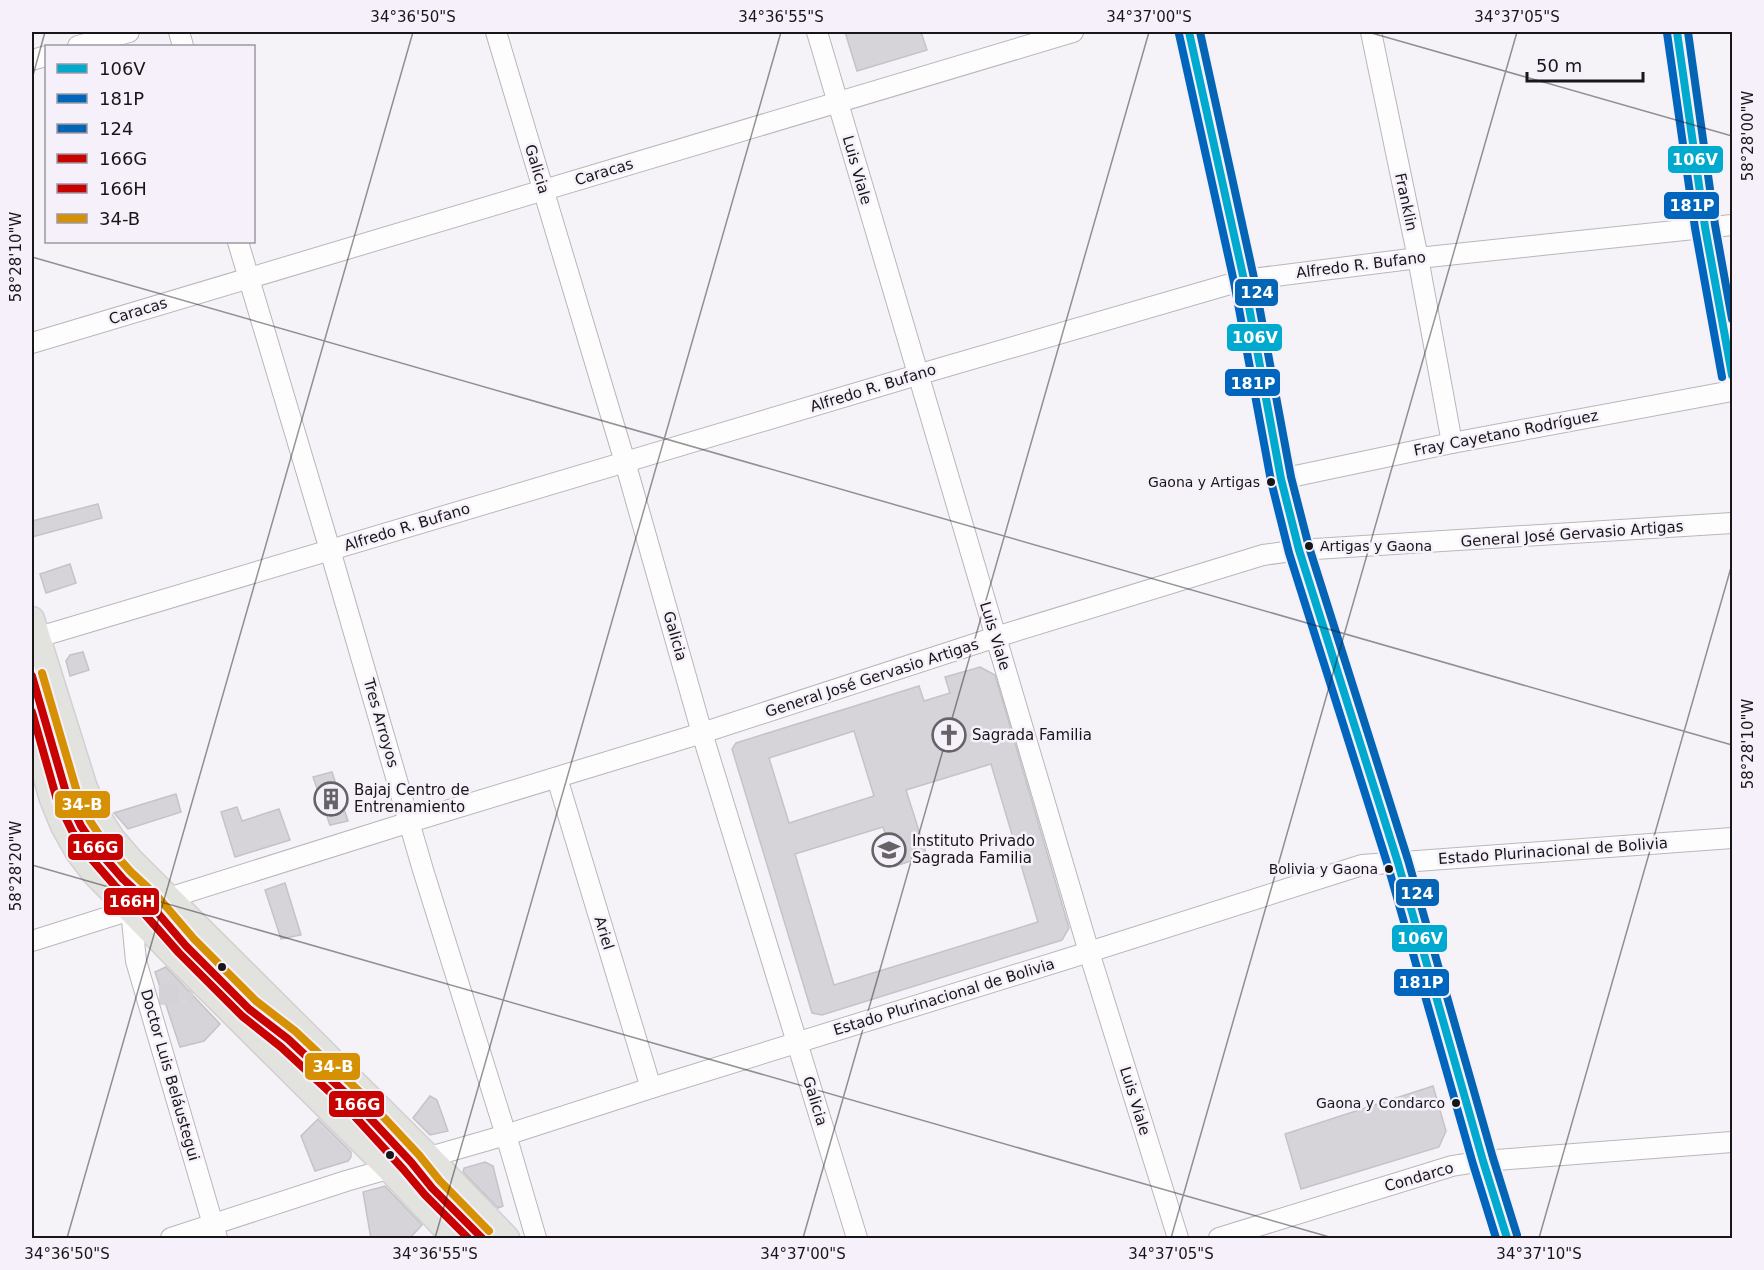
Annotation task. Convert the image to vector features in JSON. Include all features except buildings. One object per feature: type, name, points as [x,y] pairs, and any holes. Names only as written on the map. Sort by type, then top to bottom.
[{"type":"main road","points":[[1189,32],[1244,280],[1281,478],[1299,550],[1398,863],[1507,1239]]},
{"type":"main road","points":[[33,632],[85,788],[98,816],[126,854],[150,904],[203,994],[507,1239]]},
{"type":"main road","points":[[32,729],[52,799],[63,826],[77,851],[93,872],[150,904],[410,1163],[454,1239]]},
{"type":"street","points":[[82,45],[129,32]]},
{"type":"street","name":"Galicia","points":[[496,32],[625,462],[702,733],[857,1239]]},
{"type":"street","name":"Luis Viale","points":[[817,32],[1089,952],[1178,1239]]},
{"type":"street","name":"Caracas","points":[[32,343],[1073,32]]},
{"type":"street","name":"Franklin","points":[[1371,32],[1418,258],[1452,443]]},
{"type":"street","points":[[1677,32],[1705,227],[1732,375]]},
{"type":"street","name":"Alfredo R. Bufano","points":[[33,632],[330,550],[1244,280],[1418,258],[1732,225]]},
{"type":"street","name":"Tres Arroyos","points":[[238,243],[423,870],[536,1239]]},
{"type":"street","name":"Fray Cayetano Rodríguez","points":[[1281,478],[1452,443],[1732,391]]},
{"type":"street","name":"General José Gervasio Artigas","points":[[32,941],[702,733],[1263,555],[1299,550],[1732,524]]},
{"type":"street","points":[[32,676],[67,796],[81,826],[109,864],[150,904]]},
{"type":"street","name":"Ariel","points":[[557,778],[651,1088]]},
{"type":"street","name":"Estado Plurinacional de Bolivia","points":[[171,1239],[215,1232],[346,1181],[506,1135],[1362,865],[1732,838]]},
{"type":"street","name":"Doctor Luis Beláustegui","points":[[150,904],[136,961],[152,995],[215,1232]]},
{"type":"street","name":"Condarco","points":[[1219,1239],[1452,1166],[1483,1161],[1732,1142]]},
{"type":"street","points":[[410,1163],[482,1239]]},
{"type":"tunnel","points":[[159,995],[193,994]]},
{"type":"transit line","name":"106V","points":[[1189,32],[1244,280],[1281,479],[1299,550],[1398,863],[1507,1238]]},
{"type":"transit line","name":"124","points":[[1200,32],[1254,278],[1291,477],[1309,547],[1408,860],[1517,1235]]},
{"type":"transit line","name":"106V","points":[[1677,32],[1705,227],[1732,375]]},
{"type":"transit line","name":"124","points":[[1688,32],[1715,225],[1732,319]]},
{"type":"transit line","name":"181P","points":[[1667,33],[1695,228],[1722,377]]},
{"type":"transit line","name":"181P","points":[[1179,34],[1234,282],[1271,481],[1289,553],[1388,866],[1496,1238]]},
{"type":"transit line","name":"34-B","points":[[42,673],[77,792],[90,821],[104,842],[158,897],[194,939],[256,1001],[295,1031],[362,1094],[440,1181],[489,1231]]},
{"type":"transit line","name":"166G","points":[[32,676],[67,796],[81,826],[96,848],[123,879],[150,904],[186,946],[249,1009],[288,1039],[354,1101],[432,1188],[482,1238]]},
{"type":"transit line","name":"166H","points":[[32,712],[57,800],[72,831],[88,855],[179,953],[242,1016],[281,1047],[347,1108],[425,1195],[468,1238]]},
{"type":"place","name":"Gaona y Artigas","points":[[1271,482]]},
{"type":"place","name":"Artigas y Gaona","points":[[1309,546]]},
{"type":"place","name":"Sagrada Familia","points":[[949,735]]},
{"type":"place","name":"Bajaj Centro de Entrenamiento","points":[[331,799]]},
{"type":"place","name":"Instituto Privado Sagrada Familia","points":[[889,850]]},
{"type":"place","name":"Bolivia y Gaona","points":[[1389,869]]},
{"type":"place","name":"Gaona y Condarco","points":[[1456,1103]]}]
